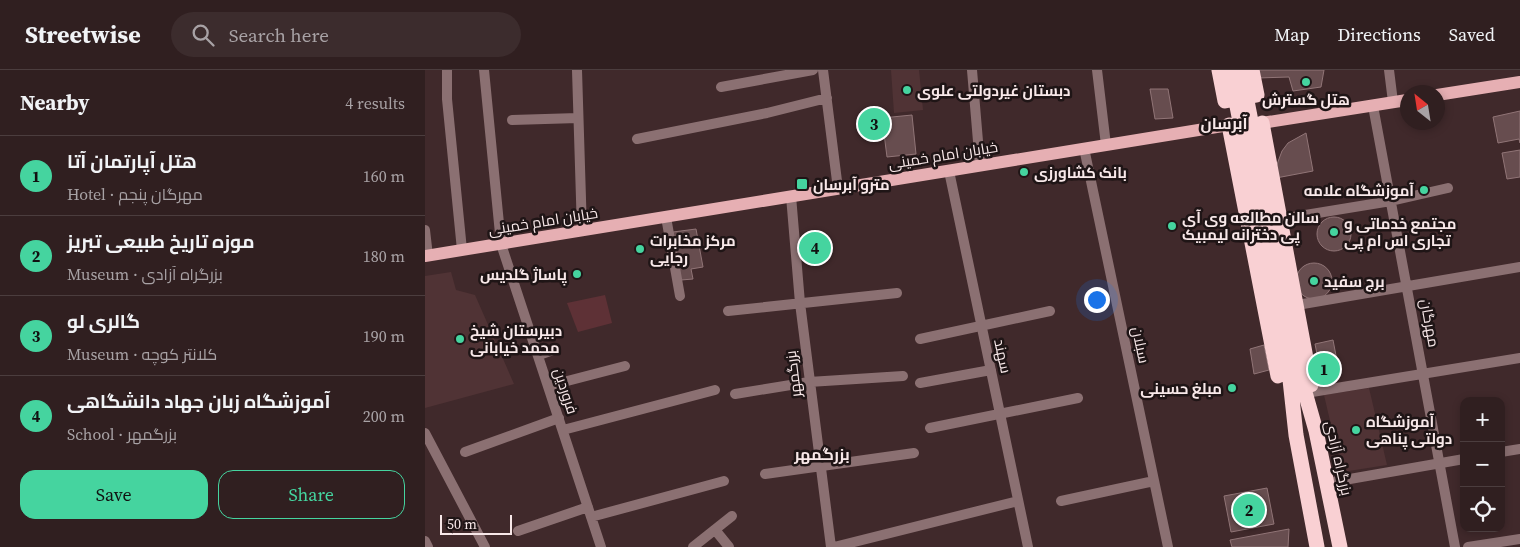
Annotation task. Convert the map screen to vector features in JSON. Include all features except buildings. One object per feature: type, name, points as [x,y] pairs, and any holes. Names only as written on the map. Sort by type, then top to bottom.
[{"type":"highway","points":[[1219,70],[1225,101],[1257,95],[1253,70]]},
{"type":"highway","points":[[1230,70],[1295,379]]},
{"type":"highway","points":[[1241,70],[1295,379],[1296,435]]},
{"type":"highway","points":[[1263,122],[1312,392],[1315,431]]},
{"type":"highway","points":[[1229,125],[1279,380],[1296,435],[1317,547]]},
{"type":"highway","points":[[1252,242],[1257,232],[1268,227],[1277,228],[1284,234]]},
{"type":"highway","name":"بزرگراه آزادی","points":[[1295,379],[1315,431],[1340,547]]},
{"type":"main road","points":[[1445,94],[1520,82]]},
{"type":"main road","name":"خیابان امام خمینی","points":[[426,256],[949,171],[980,162],[1084,148],[1106,140],[1263,122],[1400,101]]},
{"type":"street","points":[[447,70],[447,99],[462,250]]},
{"type":"street","name":"فروردین","points":[[484,70],[501,244],[601,547]]},
{"type":"street","points":[[577,70],[582,231]]},
{"type":"street","points":[[721,87],[813,70]]},
{"type":"street","points":[[823,70],[838,189]]},
{"type":"street","points":[[972,70],[980,162]]},
{"type":"street","points":[[1097,70],[1106,140]]},
{"type":"street","points":[[1389,70],[1393,102]]},
{"type":"street","points":[[637,139],[767,113],[827,98]]},
{"type":"street","name":"مهرگان","points":[[1373,106],[1441,463],[1455,547]]},
{"type":"street","points":[[512,120],[578,118]]},
{"type":"street","name":"سبلان","points":[[1084,148],[1168,547]]},
{"type":"street","name":"سهند","points":[[949,171],[1028,547]]},
{"type":"street","points":[[1281,219],[1391,201],[1448,188]]},
{"type":"street","name":"بزرگمهر","points":[[791,196],[799,303],[819,467],[833,547]]},
{"type":"street","points":[[666,217],[680,296]]},
{"type":"street","points":[[425,230],[426,256]]},
{"type":"street","points":[[1297,305],[1520,266]]},
{"type":"street","points":[[728,311],[897,293]]},
{"type":"street","points":[[920,340],[1050,311]]},
{"type":"street","points":[[539,355],[553,350]]},
{"type":"street","points":[[1312,392],[1520,358]]},
{"type":"street","points":[[548,386],[625,366]]},
{"type":"street","points":[[920,383],[991,370]]},
{"type":"street","points":[[735,394],[809,382],[903,376]]},
{"type":"street","points":[[563,430],[715,390]]},
{"type":"street","points":[[930,428],[1078,398]]},
{"type":"street","points":[[465,452],[559,418]]},
{"type":"street","points":[[425,433],[485,547]]},
{"type":"street","points":[[1505,451],[1520,449]]},
{"type":"street","points":[[765,474],[913,453]]},
{"type":"street","points":[[1327,482],[1460,460]]},
{"type":"street","points":[[518,532],[589,512],[724,480]]},
{"type":"street","points":[[1061,501],[1155,481]]},
{"type":"street","points":[[833,547],[1018,501]]},
{"type":"street","points":[[693,547],[716,531],[732,516]]},
{"type":"street","points":[[716,531],[729,547]]},
{"type":"street","points":[[1468,547],[1520,539]]},
{"type":"street","points":[[425,541],[428,547]]},
{"type":"shaded area","name":"دبستان غیردولتی علوی","points":[[891,70],[919,70],[923,110],[894,113]]},
{"type":"shaded area","name":"دبیرستان شیخ محمد خیابانی","points":[[451,272],[456,290],[475,295],[514,384],[425,408],[425,276]]},
{"type":"shaded area","points":[[605,295],[612,323],[578,332],[567,303]]},
{"type":"shaded area","name":"آموزشگاه دولتی پناهی","points":[[1369,388],[1387,465],[1342,472],[1324,395]]},
{"type":"place","name":"هتل گسترش","points":[[1306,82]]},
{"type":"place","name":"دبستان غیردولتی علوی","points":[[907,90]]},
{"type":"place","name":"گالری لو","points":[[874,124]]},
{"type":"place","name":"بانک کشاورزی","points":[[1024,172]]},
{"type":"place","name":"مترو آبرسان","points":[[802,184]]},
{"type":"place","name":"آموزشگاه علامه","points":[[1424,190]]},
{"type":"place","name":"سالن مطالعه وی آی پی دخترانه لیمبیک","points":[[1172,226]]},
{"type":"place","name":"مجتمع خدماتی و تجاری اس ام پی","points":[[1334,232]]},
{"type":"place","name":"آموزشگاه زبان جهاد دانشگاهی","points":[[815,248]]},
{"type":"place","name":"مرکز مخابرات رجایی","points":[[640,249]]},
{"type":"place","name":"پاساژ گلدیس","points":[[577,274]]},
{"type":"place","name":"برج سفید","points":[[1314,281]]},
{"type":"place","name":"دبیرستان شیخ محمد خیابانی","points":[[460,339]]},
{"type":"place","name":"هتل آپارتمان آتا","points":[[1324,369]]},
{"type":"place","name":"مبلغ حسینی","points":[[1232,388]]},
{"type":"place","name":"آموزشگاه دولتی پناهی","points":[[1356,430]]},
{"type":"place","name":"موزه تاریخ طبیعی تبریز","points":[[1249,510]]},
{"type":"district","name":"آبرسان","points":[[1224,123]]},
{"type":"district","name":"بزرگمهر","points":[[822,454]]}]
